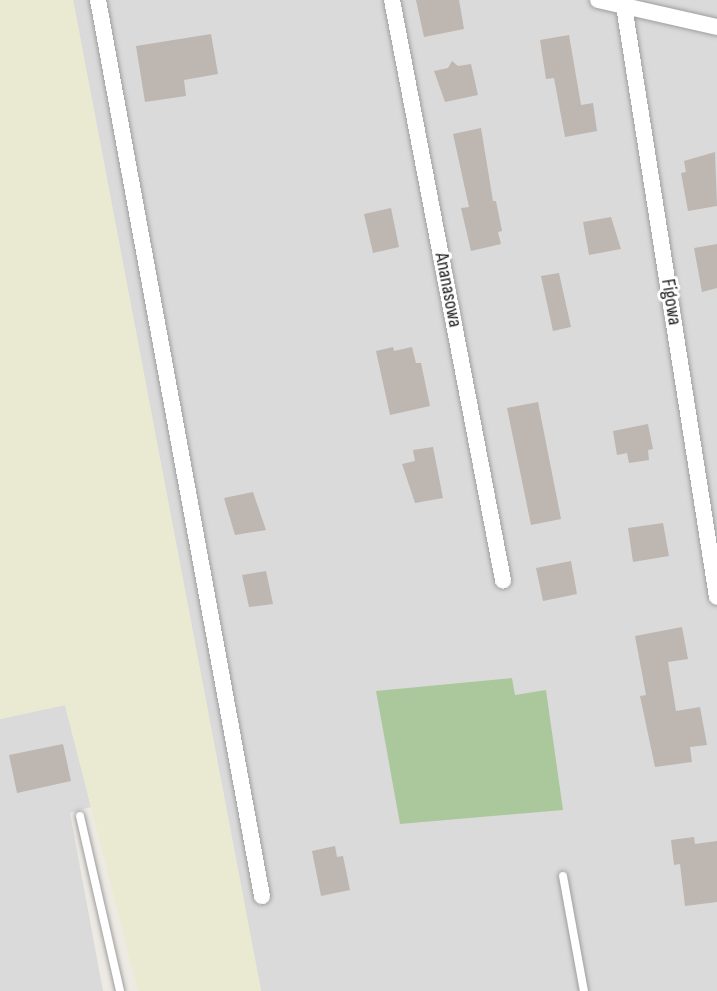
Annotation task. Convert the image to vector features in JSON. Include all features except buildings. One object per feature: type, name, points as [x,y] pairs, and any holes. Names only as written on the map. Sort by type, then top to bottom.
[{"type":"street","points":[[98,0],[262,896]]},
{"type":"street","name":"Ananasowa","points":[[392,0],[503,580]]},
{"type":"street","points":[[598,0],[717,27]]},
{"type":"street","name":"Figowa","points":[[624,6],[717,597]]},
{"type":"lane","points":[[80,816],[120,991]]},
{"type":"lane","points":[[563,876],[584,991]]},
{"type":"shaded area","points":[[73,0],[717,0],[717,991],[261,991]]},
{"type":"shaded area","points":[[65,705],[91,807],[70,813],[103,991],[0,991],[0,719]]},
{"type":"green space","points":[[0,0],[73,0],[261,991],[138,991],[65,705],[0,719]]},
{"type":"green space","points":[[512,678],[515,695],[546,690],[563,810],[400,824],[376,691]]}]
